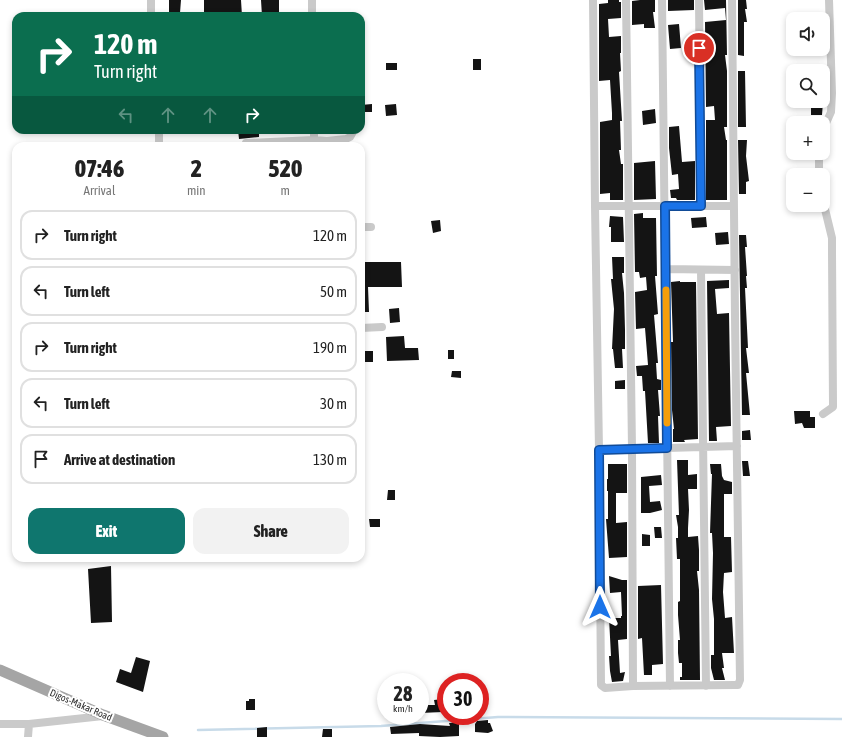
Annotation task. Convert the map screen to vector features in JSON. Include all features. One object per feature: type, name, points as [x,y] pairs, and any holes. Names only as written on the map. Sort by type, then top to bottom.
[{"type":"main road","name":"Digos-Makar Road","points":[[0,670],[103,716],[163,737]]},
{"type":"street","points":[[151,0],[151,12]]},
{"type":"street","points":[[312,0],[312,12]]},
{"type":"street","points":[[593,0],[601,685],[605,688],[633,686],[738,685],[740,680],[733,206],[732,0]]},
{"type":"street","points":[[626,0],[632,449],[633,686]]},
{"type":"street","points":[[662,0],[670,686]]},
{"type":"street","points":[[698,0],[701,206]]},
{"type":"street","points":[[829,0],[832,93],[831,112],[829,116]]},
{"type":"street","points":[[320,142],[346,139],[352,134]]},
{"type":"street","points":[[595,206],[733,206]]},
{"type":"street","points":[[823,414],[833,407],[834,327],[832,238],[826,212]]},
{"type":"street","points":[[365,227],[371,227]]},
{"type":"street","points":[[666,270],[735,270]]},
{"type":"street","points":[[701,270],[706,686]]},
{"type":"street","points":[[365,328],[382,327]]},
{"type":"street","points":[[599,450],[736,446]]},
{"type":"street","points":[[0,724],[29,724],[103,716]]},
{"type":"street","points":[[28,737],[29,724]]},
{"type":"building","points":[[169,0],[181,0],[180,12],[169,12]]},
{"type":"building","points":[[204,0],[241,0],[242,12],[204,12]]},
{"type":"building","points":[[261,0],[279,0],[279,12],[262,12]]},
{"type":"building","points":[[608,0],[619,0],[619,2],[621,2],[621,18],[608,19],[609,37],[621,36],[621,71],[619,72],[622,121],[620,121],[621,150],[619,150],[621,164],[623,164],[623,200],[610,200],[610,193],[600,194],[600,122],[612,120],[610,80],[599,81],[599,4],[608,3]]},
{"type":"building","points":[[655,0],[655,12],[653,12],[655,28],[644,28],[644,24],[632,25],[632,1]]},
{"type":"building","points":[[668,0],[694,0],[694,10],[668,11]]},
{"type":"building","points":[[704,0],[726,0],[727,55],[725,55],[727,71],[727,127],[724,127],[727,140],[727,200],[706,200],[706,120],[715,120],[714,106],[706,107],[705,22],[726,20],[725,8],[705,10]]},
{"type":"building","points":[[738,0],[746,0],[747,9],[745,9],[747,22],[744,22],[744,56],[738,55]]},
{"type":"building","points":[[679,24],[681,48],[670,49],[668,25]]},
{"type":"building","points":[[473,59],[481,59],[481,70],[473,70]]},
{"type":"building","points":[[386,63],[397,63],[397,70],[386,70]]},
{"type":"building","points":[[738,71],[745,71],[746,127],[738,127]]},
{"type":"building","points":[[372,104],[372,112],[365,112],[365,105]]},
{"type":"building","points":[[396,104],[397,115],[386,116],[385,105]]},
{"type":"building","points":[[811,108],[823,108],[822,115],[811,115]]},
{"type":"building","points":[[655,109],[656,123],[643,125],[642,111]]},
{"type":"building","points":[[679,126],[682,162],[695,161],[695,200],[677,200],[676,198],[671,198],[670,190],[679,189],[678,174],[672,175],[669,148],[669,127]]},
{"type":"building","points":[[238,134],[259,134],[259,137],[239,139]]},
{"type":"building","points":[[738,140],[747,140],[746,156],[749,181],[746,182],[746,194],[739,194]]},
{"type":"building","points":[[655,161],[656,199],[634,200],[634,163]]},
{"type":"building","points":[[643,213],[643,218],[656,218],[657,276],[655,276],[658,314],[654,315],[658,363],[656,363],[657,379],[661,380],[661,390],[658,390],[660,416],[658,416],[659,443],[648,443],[645,391],[643,391],[642,376],[637,376],[636,366],[648,365],[645,328],[636,329],[635,292],[647,290],[646,277],[640,278],[639,272],[635,272],[634,214]]},
{"type":"building","points":[[610,216],[623,217],[624,242],[611,242],[611,227],[609,227]]},
{"type":"building","points":[[706,217],[707,227],[692,228],[691,218]]},
{"type":"building","points":[[440,220],[441,231],[433,233],[431,221]]},
{"type":"building","points":[[728,232],[729,244],[716,245],[715,233]]},
{"type":"building","points":[[739,235],[746,235],[747,247],[745,247],[747,288],[745,288],[748,348],[746,348],[749,373],[746,373],[750,415],[742,415]]},
{"type":"building","points":[[612,257],[624,257],[624,273],[622,273],[625,330],[625,349],[622,349],[623,368],[615,368],[612,349],[614,309],[611,279],[613,279]]},
{"type":"building","points":[[365,262],[401,262],[402,287],[368,287],[369,312],[365,312]]},
{"type":"building","points":[[729,280],[729,288],[715,289],[717,314],[729,313],[731,426],[716,427],[717,441],[709,441],[707,281]]},
{"type":"building","points":[[671,282],[696,282],[698,439],[684,440],[685,442],[673,442],[674,429],[672,410],[671,342],[673,342]]},
{"type":"building","points":[[399,308],[400,322],[390,323],[389,309]]},
{"type":"building","points":[[404,336],[405,348],[418,348],[419,360],[387,361],[386,337]]},
{"type":"building","points":[[448,350],[454,350],[454,359],[448,359]]},
{"type":"building","points":[[365,351],[373,351],[373,362],[365,362]]},
{"type":"building","points":[[452,371],[461,371],[461,378],[451,377]]},
{"type":"building","points":[[625,380],[625,389],[615,389],[615,381]]},
{"type":"building","points":[[794,411],[810,411],[810,417],[815,417],[815,428],[804,428],[802,423],[795,424]]},
{"type":"building","points":[[750,430],[751,440],[742,440],[742,431]]},
{"type":"building","points":[[677,460],[688,460],[688,475],[697,474],[697,489],[688,489],[688,537],[698,536],[699,571],[697,571],[699,590],[700,680],[680,680],[680,677],[682,677],[682,663],[679,663],[678,653],[678,640],[680,640],[678,602],[680,601],[680,559],[677,559],[676,538],[678,538],[678,527],[676,515],[679,515]]},
{"type":"building","points":[[742,461],[748,461],[750,476],[743,476]]},
{"type":"building","points":[[608,464],[627,464],[627,493],[616,493],[616,523],[627,522],[627,557],[609,558],[606,519],[608,519]]},
{"type":"building","points":[[710,464],[721,464],[722,476],[724,480],[732,482],[732,494],[724,494],[724,537],[731,537],[732,572],[724,573],[723,592],[725,618],[732,617],[734,653],[722,653],[724,668],[722,668],[725,680],[714,680],[711,668],[711,655],[714,655],[714,619],[712,599],[713,553],[712,533],[710,533],[712,474]]},
{"type":"building","points":[[661,475],[662,485],[649,486],[650,502],[660,501],[662,510],[650,513],[641,513],[641,477]]},
{"type":"building","points":[[388,490],[395,490],[395,500],[387,500]]},
{"type":"building","points":[[369,519],[380,519],[380,527],[370,527]]},
{"type":"building","points":[[654,527],[661,527],[662,538],[655,538]]},
{"type":"building","points":[[642,534],[650,535],[650,546],[642,546]]},
{"type":"building","points":[[111,566],[112,622],[91,623],[88,569]]},
{"type":"building","points":[[609,576],[627,580],[627,639],[618,640],[620,673],[625,672],[623,681],[612,682],[609,656],[611,656],[609,618],[621,618],[622,616],[621,592],[610,593]]},
{"type":"building","points":[[661,585],[663,664],[652,665],[652,675],[644,675],[642,638],[638,639],[638,586]]},
{"type":"building","points":[[136,657],[150,661],[143,692],[116,682],[120,669],[131,673]]},
{"type":"building","points":[[249,699],[255,699],[255,710],[246,710],[246,701],[249,701]]},
{"type":"building","points":[[434,700],[437,700],[437,712],[429,713],[429,705],[435,705]]},
{"type":"building","points":[[489,723],[493,731],[488,733],[475,732],[475,725],[489,725]]},
{"type":"building","points":[[429,725],[459,725],[459,736],[419,736],[419,733],[391,734],[390,727]]},
{"type":"building","points":[[267,727],[267,737],[257,737],[257,728]]},
{"type":"building","points":[[323,729],[332,729],[332,737],[322,737]]},
{"type":"waterway","points":[[198,730],[381,726],[498,717],[842,719]]},
{"type":"slow traffic","points":[[666,290],[667,423]]},
{"type":"route","points":[[600,607],[599,450],[667,448],[665,206],[701,206],[699,48]]}]
